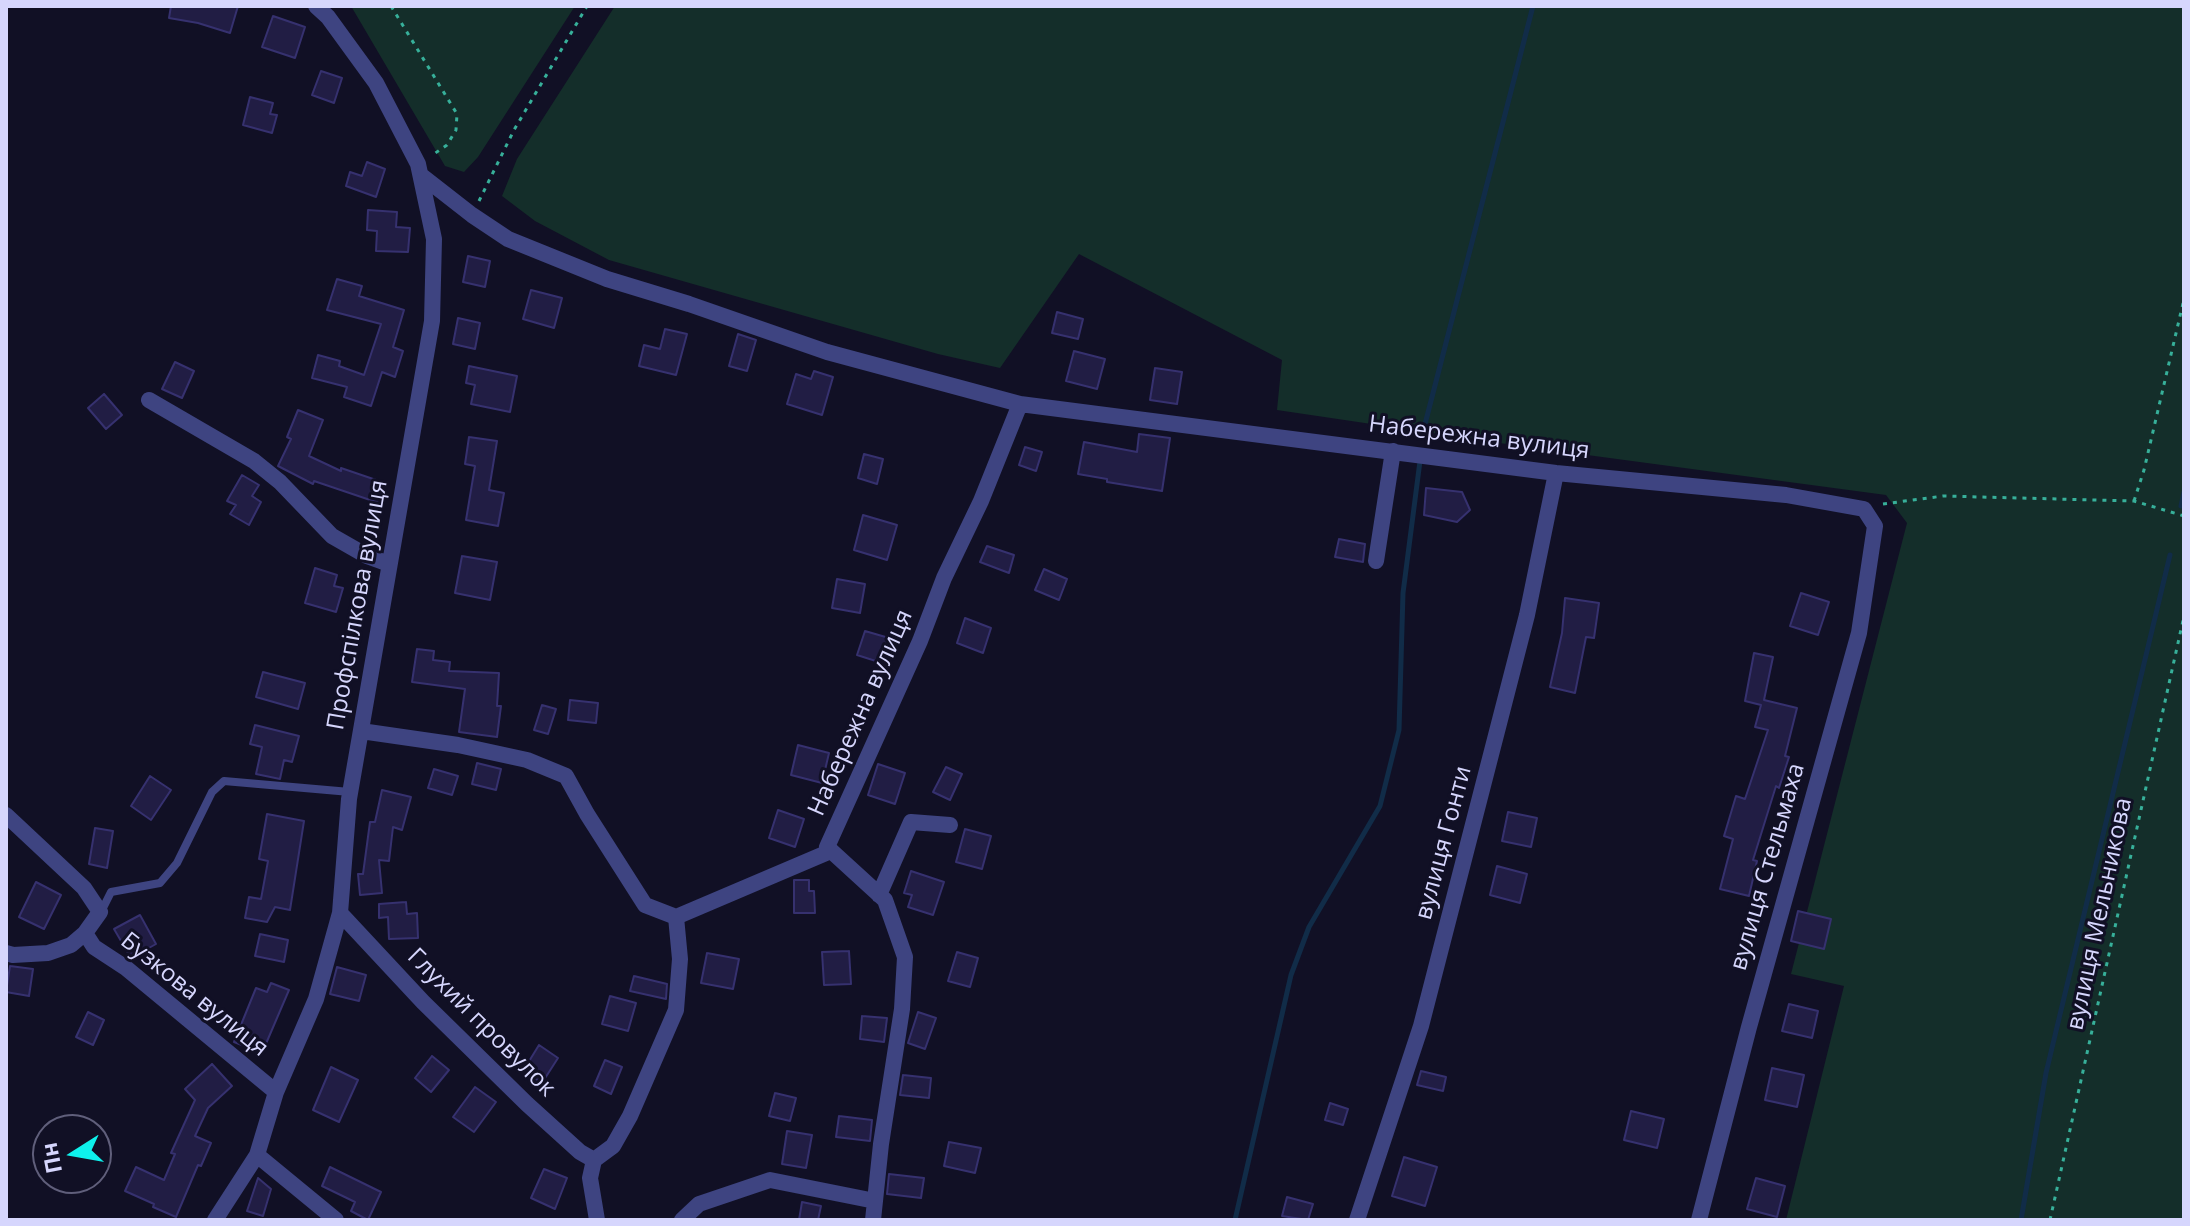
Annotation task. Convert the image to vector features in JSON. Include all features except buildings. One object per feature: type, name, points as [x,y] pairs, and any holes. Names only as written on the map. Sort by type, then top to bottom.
[{"type":"street","name":"Профспілкова вулиця","points":[[215,1220],[257,1155],[276,1092],[316,999],[340,913],[350,792],[432,321],[434,239],[420,170],[376,83],[328,17],[316,6]]},
{"type":"street","name":"Набережна вулиця","points":[[420,170],[472,215],[508,239],[607,279],[827,352],[1020,404],[1556,473],[1786,495],[1864,509]]},
{"type":"street","points":[[149,400],[254,461],[280,482],[332,536],[367,556],[389,564]]},
{"type":"street","name":"Набережна вулиця","points":[[873,1220],[902,1009],[905,957],[885,900],[827,847],[925,631],[944,578],[981,501],[1020,404]]},
{"type":"street","points":[[1376,561],[1393,451]]},
{"type":"street","name":"вулиця Гонти","points":[[1357,1220],[1425,1010],[1527,615],[1556,473]]},
{"type":"street","name":"вулиця Стельмаха","points":[[1699,1220],[1749,1027],[1859,633],[1875,526],[1864,509]]},
{"type":"street","points":[[361,731],[527,760],[566,776],[645,905],[676,917],[831,851]]},
{"type":"street","name":"Бузкова вулиця","points":[[6,815],[84,888],[100,912],[85,933],[71,945],[48,953],[6,953]]},
{"type":"street","points":[[879,895],[911,822],[950,825]]},
{"type":"street","name":"Глухий провулок","points":[[340,913],[423,1002],[527,1104],[580,1152],[594,1160]]},
{"type":"street","points":[[597,1220],[590,1178],[594,1160],[613,1146],[630,1116],[676,1010],[680,959],[676,917]]},
{"type":"street","name":"Бузкова вулиця","points":[[85,933],[94,947],[126,968],[276,1092]]},
{"type":"street","points":[[257,1155],[336,1220]]},
{"type":"street","points":[[682,1220],[699,1204],[770,1180],[875,1201]]},
{"type":"lane","points":[[100,912],[111,892],[160,883],[177,863],[212,792],[224,781],[350,792]]},
{"type":"path","points":[[391,6],[457,114],[456,130],[447,145],[420,170]]},
{"type":"path","points":[[472,215],[514,130],[587,6]]},
{"type":"path","points":[[2134,501],[2184,299]]},
{"type":"path","points":[[1864,509],[1943,496],[2134,501],[2184,516]]},
{"type":"path","name":"вулиця Мельникова","points":[[2050,1220],[2184,616]]},
{"type":"green space","points":[[351,6],[575,6],[478,157],[464,172],[445,166]]},
{"type":"green space","points":[[615,6],[2184,6],[2184,1220],[1786,1220],[1844,986],[1791,974],[1907,523],[1886,495],[1277,410],[1282,360],[1079,254],[1000,368],[938,354],[609,260],[535,221],[502,196],[517,159]]},
{"type":"waterway","points":[[1424,428],[1533,6]]},
{"type":"waterway","points":[[1235,1220],[1291,975],[1309,927],[1380,806],[1399,730],[1403,593],[1420,461]]},
{"type":"waterway","points":[[2181,506],[2184,492]]},
{"type":"waterway","points":[[2021,1220],[2046,1073],[2170,555]]}]
